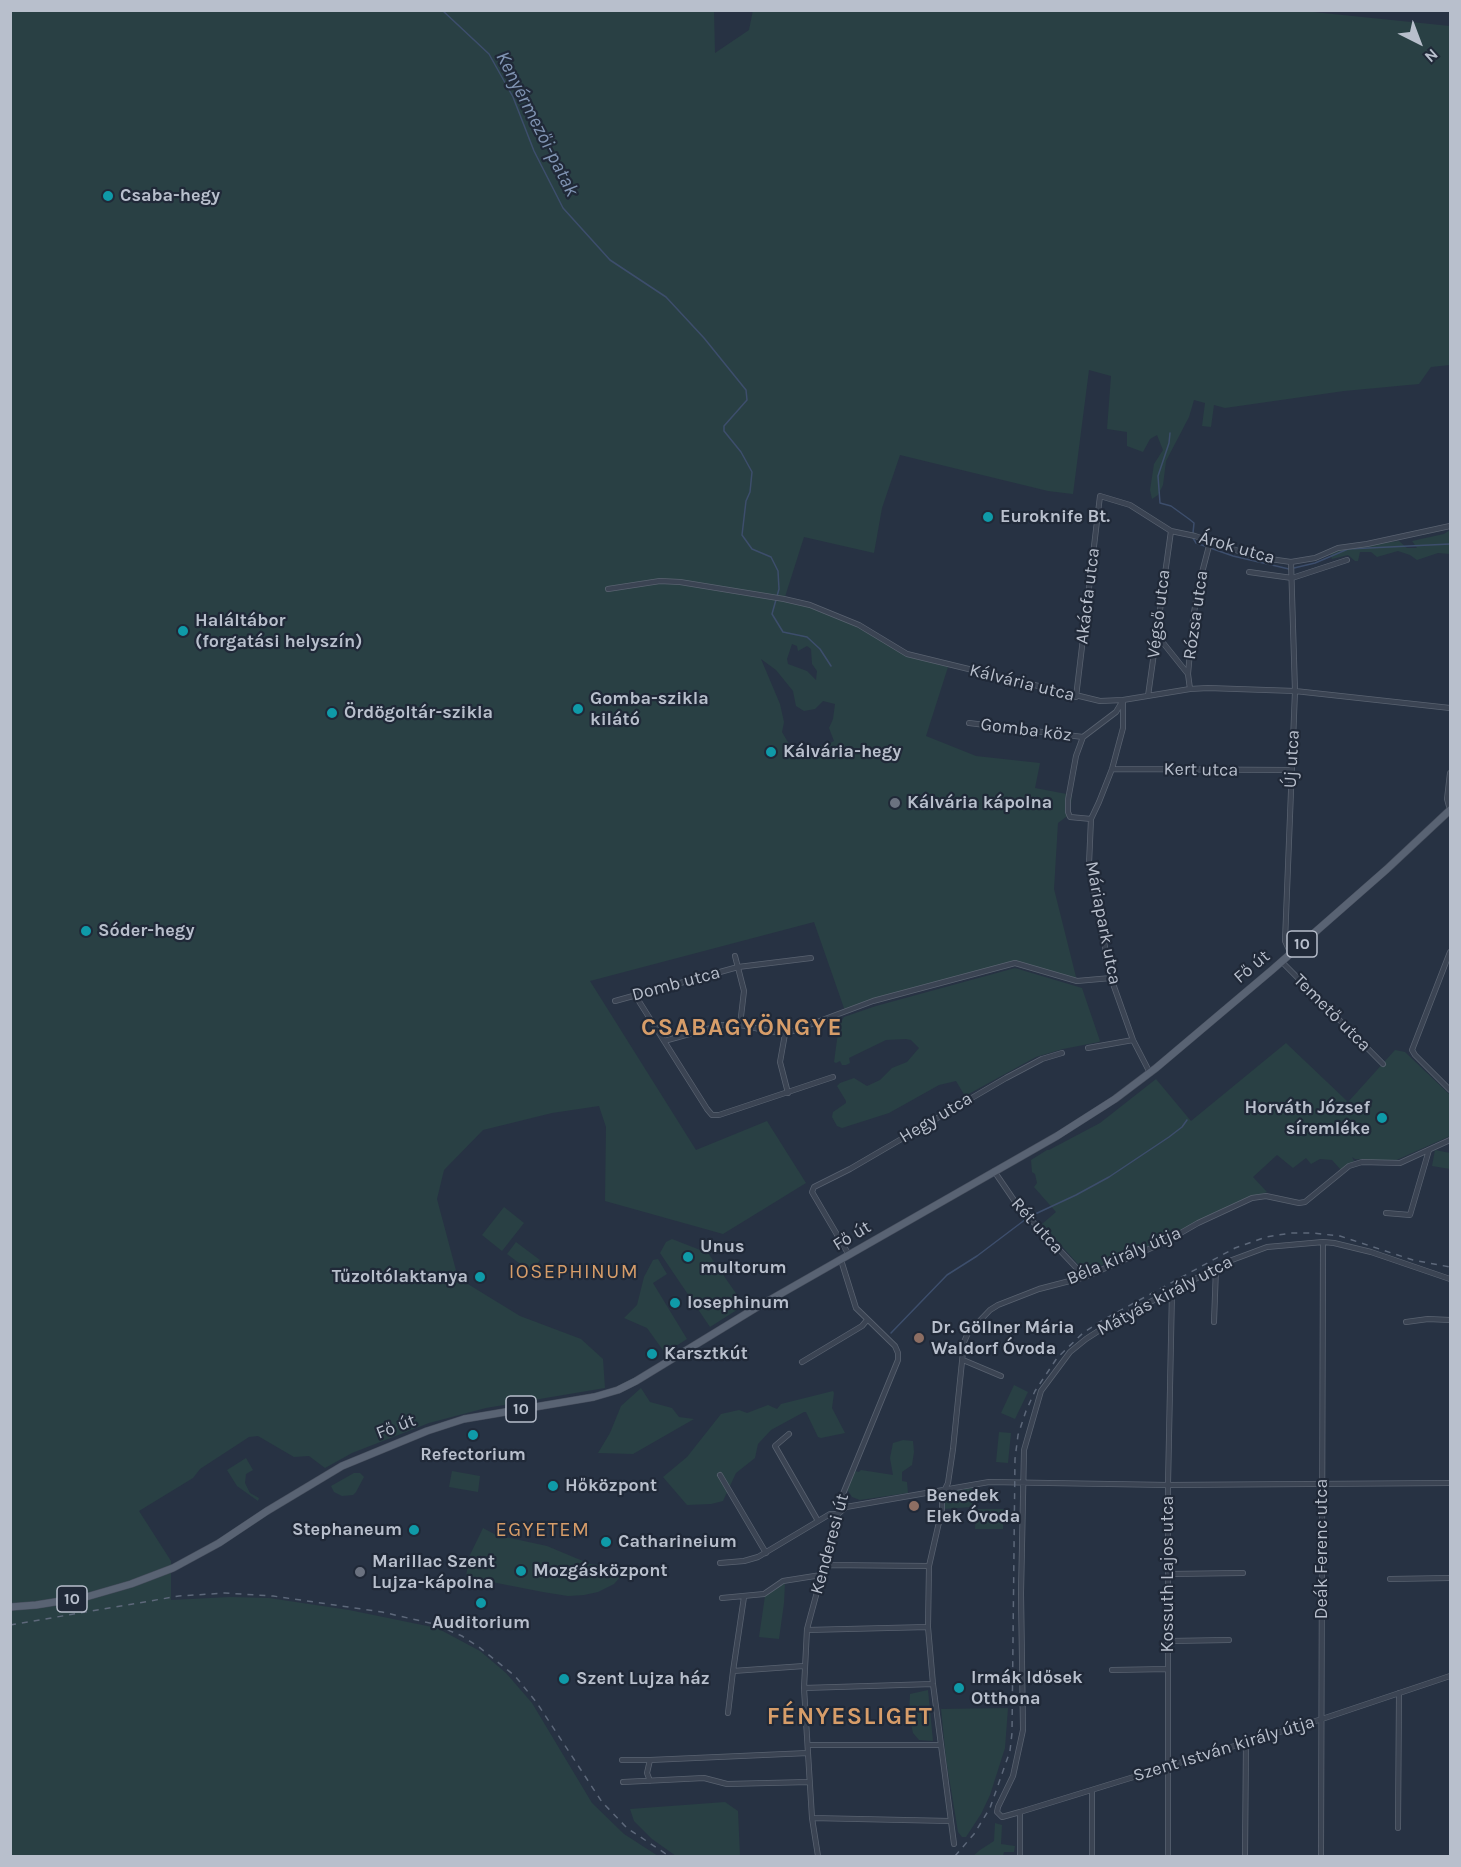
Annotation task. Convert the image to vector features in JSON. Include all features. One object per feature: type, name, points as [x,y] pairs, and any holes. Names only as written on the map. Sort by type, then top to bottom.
[{"type":"main road","name":"Fő út","points":[[10,1607],[86,1597],[160,1573],[198,1555],[329,1473],[388,1446],[464,1419],[594,1397],[618,1390],[653,1372],[754,1309],[1076,1125],[1115,1099],[1150,1073],[1282,962],[1390,867],[1450,810]]},
{"type":"street","name":"Árok utca","points":[[1100,496],[1130,505],[1171,531],[1193,535],[1256,557],[1291,562],[1315,558],[1338,548],[1450,526]]},
{"type":"street","name":"Akácfa utca","points":[[1076,697],[1100,496]]},
{"type":"street","name":"Végső utca","points":[[1148,696],[1171,531]]},
{"type":"street","name":"Rózsa utca","points":[[1190,688],[1188,674],[1193,619],[1210,542]]},
{"type":"street","points":[[1249,572],[1292,575],[1347,560]]},
{"type":"street","name":"Új utca","points":[[1291,562],[1295,691],[1285,941],[1291,954]]},
{"type":"street","name":"Kálvária utca","points":[[608,589],[660,581],[680,582],[784,599],[810,605],[860,625],[907,654],[1100,701],[1123,700],[1190,688],[1295,691],[1450,708]]},
{"type":"street","points":[[1156,634],[1188,674]]},
{"type":"street","points":[[1091,819],[1070,817],[1068,812],[1076,756],[1083,737],[1116,712],[1123,700]]},
{"type":"street","name":"Máriapark utca","points":[[1123,700],[1123,728],[1112,769],[1091,819],[1089,864],[1111,978],[1133,1040],[1150,1073]]},
{"type":"street","name":"Gomba köz","points":[[969,723],[1083,737]]},
{"type":"street","name":"Kert utca","points":[[1112,769],[1291,770]]},
{"type":"street","points":[[1450,773],[1447,799],[1450,810]]},
{"type":"street","points":[[1450,952],[1412,1050],[1450,1090]]},
{"type":"street","name":"Domb utca","points":[[735,956],[744,991],[740,1025]]},
{"type":"street","name":"Domb utca","points":[[615,1001],[738,967],[811,958]]},
{"type":"street","name":"Temető utca","points":[[1282,962],[1383,1064]]},
{"type":"street","points":[[664,1041],[722,1025],[740,1025],[785,1034],[873,1001],[1015,963],[1077,981],[1111,978]]},
{"type":"street","points":[[635,995],[712,1115],[719,1115],[833,1077]]},
{"type":"street","points":[[785,1034],[780,1062],[788,1093]]},
{"type":"street","points":[[1088,1048],[1133,1040]]},
{"type":"street","name":"Hegy utca","points":[[849,1256],[812,1192],[813,1189],[1006,1078],[1034,1063],[1062,1053]]},
{"type":"street","name":"Béla király útja","points":[[954,1844],[933,1684],[928,1627],[929,1566],[953,1449],[965,1337],[993,1308],[1030,1292],[1085,1277],[1160,1245],[1198,1223],[1252,1198],[1266,1196],[1299,1203],[1305,1202],[1349,1166],[1362,1162],[1400,1162],[1450,1140]]},
{"type":"street","points":[[1386,1213],[1410,1215],[1429,1149]]},
{"type":"street","name":"Rét utca","points":[[994,1171],[1014,1201],[1085,1277]]},
{"type":"street","name":"Mátyás király utca","points":[[998,1814],[998,1807],[1013,1776],[1023,1730],[1020,1593],[1024,1450],[1041,1391],[1070,1352],[1099,1330],[1172,1291],[1244,1254],[1267,1248],[1323,1242],[1371,1252],[1450,1279]]},
{"type":"street","name":"Deák Ferenc utca","points":[[1321,1857],[1323,1242]]},
{"type":"street","name":"Kenderesi út","points":[[818,1857],[809,1782],[804,1688],[807,1630],[838,1514],[838,1506],[898,1360],[895,1346],[856,1308],[841,1260]]},
{"type":"street","points":[[1214,1322],[1216,1268]]},
{"type":"street","name":"Kossuth Lajos utca","points":[[1168,1857],[1168,1485],[1172,1291]]},
{"type":"street","points":[[1406,1322],[1428,1319],[1450,1320]]},
{"type":"street","points":[[802,1362],[862,1326],[867,1320]]},
{"type":"street","points":[[963,1360],[1000,1376]]},
{"type":"street","points":[[789,1434],[775,1446],[819,1521]]},
{"type":"street","points":[[720,1475],[766,1553]]},
{"type":"street","points":[[720,1563],[744,1561],[766,1553],[830,1514],[838,1514],[846,1507],[989,1482],[1168,1485],[1450,1483]]},
{"type":"street","points":[[842,1495],[846,1501],[846,1507]]},
{"type":"street","points":[[824,1565],[929,1566]]},
{"type":"street","points":[[1169,1574],[1243,1573]]},
{"type":"street","points":[[722,1598],[764,1594],[783,1581],[821,1575]]},
{"type":"street","points":[[1390,1579],[1450,1578]]},
{"type":"street","points":[[728,1713],[744,1597]]},
{"type":"street","points":[[807,1630],[928,1627]]},
{"type":"street","points":[[1169,1641],[1229,1640]]},
{"type":"street","points":[[734,1671],[804,1666]]},
{"type":"street","points":[[1112,1670],[1168,1669]]},
{"type":"street","name":"Szent István király útja","points":[[998,1814],[1002,1817],[1092,1791],[1450,1676]]},
{"type":"street","points":[[804,1688],[933,1684]]},
{"type":"street","points":[[1398,1828],[1399,1693]]},
{"type":"street","points":[[1245,1857],[1246,1742]]},
{"type":"street","points":[[808,1745],[940,1745]]},
{"type":"street","points":[[622,1760],[808,1753]]},
{"type":"street","points":[[650,1760],[647,1773],[650,1780]]},
{"type":"street","points":[[623,1782],[704,1778],[727,1784],[809,1782]]},
{"type":"street","points":[[1092,1791],[1092,1857]]},
{"type":"street","points":[[1020,1812],[1020,1857]]},
{"type":"street","points":[[812,1818],[950,1821]]},
{"type":"green space","points":[[753,10],[1294,10],[1450,26],[1450,365],[1431,367],[1419,384],[1344,391],[1225,408],[1214,405],[1211,427],[1202,426],[1205,403],[1194,400],[1189,417],[1166,461],[1163,485],[1158,495],[1152,499],[1150,490],[1154,464],[1163,450],[1157,435],[1150,439],[1143,452],[1127,446],[1127,432],[1107,429],[1111,376],[1089,370],[1073,494],[1048,491],[900,455],[882,508],[874,553],[804,537],[784,600],[847,622],[915,658],[948,667],[926,736],[976,756],[1040,763],[1035,788],[1072,795],[1070,817],[1058,823],[1054,889],[1077,981],[1021,963],[949,980],[845,1011],[814,922],[590,981],[696,1150],[767,1121],[806,1183],[723,1234],[605,1201],[606,1127],[599,1106],[552,1113],[483,1130],[444,1170],[437,1199],[458,1278],[520,1316],[581,1339],[603,1359],[605,1388],[486,1408],[429,1423],[352,1453],[325,1468],[309,1456],[294,1457],[258,1436],[249,1437],[200,1469],[193,1478],[139,1511],[171,1561],[171,1600],[269,1598],[349,1610],[437,1628],[480,1651],[506,1673],[532,1703],[592,1803],[624,1834],[658,1856],[11,1856],[11,11],[714,11],[715,53],[749,30]],"holes":[[[792,644],[797,646],[798,651],[807,646],[811,649],[812,664],[817,671],[816,680],[807,671],[788,664],[787,659]],[[761,659],[776,670],[793,691],[796,706],[804,711],[815,709],[823,701],[835,704],[829,728],[834,741],[819,746],[811,754],[804,751],[802,745],[796,749],[789,744],[782,732],[784,722],[780,704]]]},
{"type":"green space","points":[[1450,530],[1450,554],[1438,553],[1417,560],[1398,551],[1377,557],[1371,552],[1360,552],[1358,561],[1355,561],[1348,555],[1332,559],[1330,554],[1343,548],[1399,541],[1407,548],[1417,548],[1412,541],[1444,534]]},
{"type":"green space","points":[[1015,968],[1082,988],[1100,1041],[1036,1057],[965,1096],[956,1081],[939,1085],[889,1113],[842,1128],[837,1126],[832,1117],[833,1112],[846,1103],[837,1086],[840,1083],[854,1078],[867,1086],[880,1080],[892,1068],[907,1062],[919,1048],[911,1040],[886,1040],[849,1058],[850,1063],[846,1065],[842,1065],[840,1061],[836,1063],[834,1062],[839,1025],[844,1017]]},
{"type":"green space","points":[[1286,1043],[1347,1101],[1340,1111],[1395,1050],[1405,1052],[1450,1095],[1450,1136],[1392,1162],[1352,1157],[1354,1161],[1341,1170],[1332,1160],[1320,1159],[1311,1164],[1306,1158],[1293,1168],[1277,1155],[1253,1177],[1267,1192],[1233,1204],[1146,1247],[1085,1272],[1042,1224],[1056,1212],[1034,1187],[1037,1183],[1035,1174],[1032,1172],[1031,1160],[1100,1123],[1156,1079],[1191,1121]]},
{"type":"green space","points":[[1435,1150],[1450,1153],[1450,1169],[1432,1166]]},
{"type":"green space","points":[[504,1207],[524,1223],[502,1251],[482,1235]]},
{"type":"green space","points":[[672,1239],[708,1253],[742,1302],[740,1308],[710,1327],[660,1253],[666,1242]]},
{"type":"green space","points":[[516,1242],[540,1260],[531,1272],[507,1254]]},
{"type":"green space","points":[[658,1259],[667,1274],[653,1283],[687,1339],[665,1353],[647,1328],[624,1318],[637,1305],[644,1277],[653,1260]]},
{"type":"green space","points":[[1014,1385],[1028,1392],[1015,1419],[1001,1413]]},
{"type":"green space","points":[[641,1388],[650,1402],[672,1408],[679,1417],[694,1419],[633,1454],[598,1453],[610,1433],[621,1406]]},
{"type":"green space","points":[[833,1391],[832,1408],[845,1433],[818,1437],[806,1412],[771,1430],[758,1444],[755,1458],[736,1473],[723,1501],[687,1505],[663,1477],[687,1457],[721,1414],[739,1410],[747,1413],[768,1405],[777,1409],[781,1404]]},
{"type":"green space","points":[[999,1432],[1011,1433],[1008,1463],[996,1462]]},
{"type":"green space","points":[[903,1440],[913,1441],[912,1465],[902,1472],[902,1481],[907,1482],[908,1493],[860,1500],[852,1497],[847,1489],[854,1471],[893,1475],[890,1458],[893,1443]]},
{"type":"green space","points":[[246,1458],[253,1470],[246,1474],[245,1483],[250,1493],[259,1498],[258,1501],[237,1486],[227,1470]]},
{"type":"green space","points":[[452,1471],[480,1476],[478,1492],[449,1487]]},
{"type":"green space","points":[[354,1473],[360,1473],[364,1477],[353,1495],[342,1496],[334,1492],[331,1486]]},
{"type":"green space","points":[[972,1488],[972,1507],[942,1509],[946,1492]]},
{"type":"green space","points":[[976,1509],[1004,1509],[1003,1529],[975,1529]]},
{"type":"green space","points":[[483,1528],[496,1535],[547,1546],[590,1564],[626,1567],[614,1584],[598,1592],[568,1596],[466,1577],[469,1557]]},
{"type":"green space","points":[[785,1583],[779,1639],[759,1637],[765,1596]]},
{"type":"green space","points":[[928,1690],[933,1741],[919,1740],[913,1733],[909,1715],[910,1694]]},
{"type":"green space","points":[[1008,1708],[1005,1748],[990,1795],[966,1837],[962,1837],[958,1832],[946,1759],[941,1709]]},
{"type":"green space","points":[[725,1802],[738,1811],[740,1856],[676,1856],[652,1839],[634,1821],[630,1809]]},
{"type":"green space","points":[[995,1823],[1002,1825],[1001,1844],[1015,1846],[1014,1852],[1004,1852],[1003,1856],[973,1856],[994,1841]]},
{"type":"waterway","name":"Kenyérmezői-patak","points":[[442,10],[489,54],[513,97],[534,151],[563,208],[610,260],[666,297],[704,338],[746,390],[747,400],[724,426],[724,431],[741,452],[752,472],[742,535],[752,549],[771,557],[778,571],[779,589],[772,614],[783,632],[807,637],[820,649],[831,666]]},
{"type":"waterway","name":"Kenyérmezői-patak","points":[[1170,433],[1158,476],[1160,503],[1171,506],[1194,523],[1193,533]]},
{"type":"waterway","name":"Kenyérmezői-patak","points":[[1193,538],[1196,543],[1233,556],[1289,569]]},
{"type":"waterway","name":"Kenyérmezői-patak","points":[[1294,568],[1315,563],[1348,549],[1450,544]]},
{"type":"waterway","points":[[1033,1215],[1109,1177],[1169,1137],[1187,1120]]},
{"type":"waterway","points":[[891,1333],[947,1275],[977,1256],[1026,1219]]},
{"type":"railway","points":[[955,1856],[974,1834],[990,1808],[1010,1751],[1015,1459],[1018,1435],[1026,1411],[1035,1391],[1057,1358],[1083,1333],[1101,1321],[1235,1248],[1266,1237],[1291,1233],[1340,1236],[1413,1260],[1450,1267]]},
{"type":"railway","points":[[10,1625],[179,1596],[225,1593],[273,1596],[382,1612],[434,1624],[462,1636],[515,1676],[537,1703],[602,1802],[627,1828],[669,1856]]},
{"type":"place","name":"Csaba-hegy","points":[[108,196]]},
{"type":"place","name":"Euroknife Bt.","points":[[988,517]]},
{"type":"place","name":"Haláltábor (forgatási helyszín)","points":[[183,631]]},
{"type":"place","name":"Gomba-szikla kilátó","points":[[578,709]]},
{"type":"place","name":"Ördögoltár-szikla","points":[[332,713]]},
{"type":"place","name":"Kálvária-hegy","points":[[771,752]]},
{"type":"place","name":"Kálvária kápolna","points":[[895,803]]},
{"type":"place","name":"Sóder-hegy","points":[[86,931]]},
{"type":"place","name":"Horváth József síremléke","points":[[1382,1118]]},
{"type":"place","name":"Unus multorum","points":[[688,1257]]},
{"type":"place","name":"Tűzoltólaktanya","points":[[480,1277]]},
{"type":"place","name":"Iosephinum","points":[[675,1303]]},
{"type":"place","name":"Dr. Göllner Mária Waldorf Óvoda","points":[[919,1338]]},
{"type":"place","name":"Karsztkút","points":[[652,1354]]},
{"type":"place","name":"Refectorium","points":[[473,1435]]},
{"type":"place","name":"Hőközpont","points":[[553,1486]]},
{"type":"place","name":"Benedek Elek Óvoda","points":[[914,1506]]},
{"type":"place","name":"Stephaneum","points":[[414,1530]]},
{"type":"place","name":"Catharineium","points":[[606,1542]]},
{"type":"place","name":"Mozgásközpont","points":[[521,1571]]},
{"type":"place","name":"Marillac Szent Lujza-kápolna","points":[[360,1572]]},
{"type":"place","name":"Auditorium","points":[[481,1603]]},
{"type":"place","name":"Szent Lujza ház","points":[[564,1679]]},
{"type":"place","name":"Irmák Idősek Otthona","points":[[959,1688]]},
{"type":"district","name":"CSABAGYÖNGYE","points":[[742,1028]]},
{"type":"district","name":"IOSEPHINUM","points":[[574,1272]]},
{"type":"district","name":"EGYETEM","points":[[543,1530]]},
{"type":"district","name":"FÉNYESLIGET","points":[[850,1717]]}]
